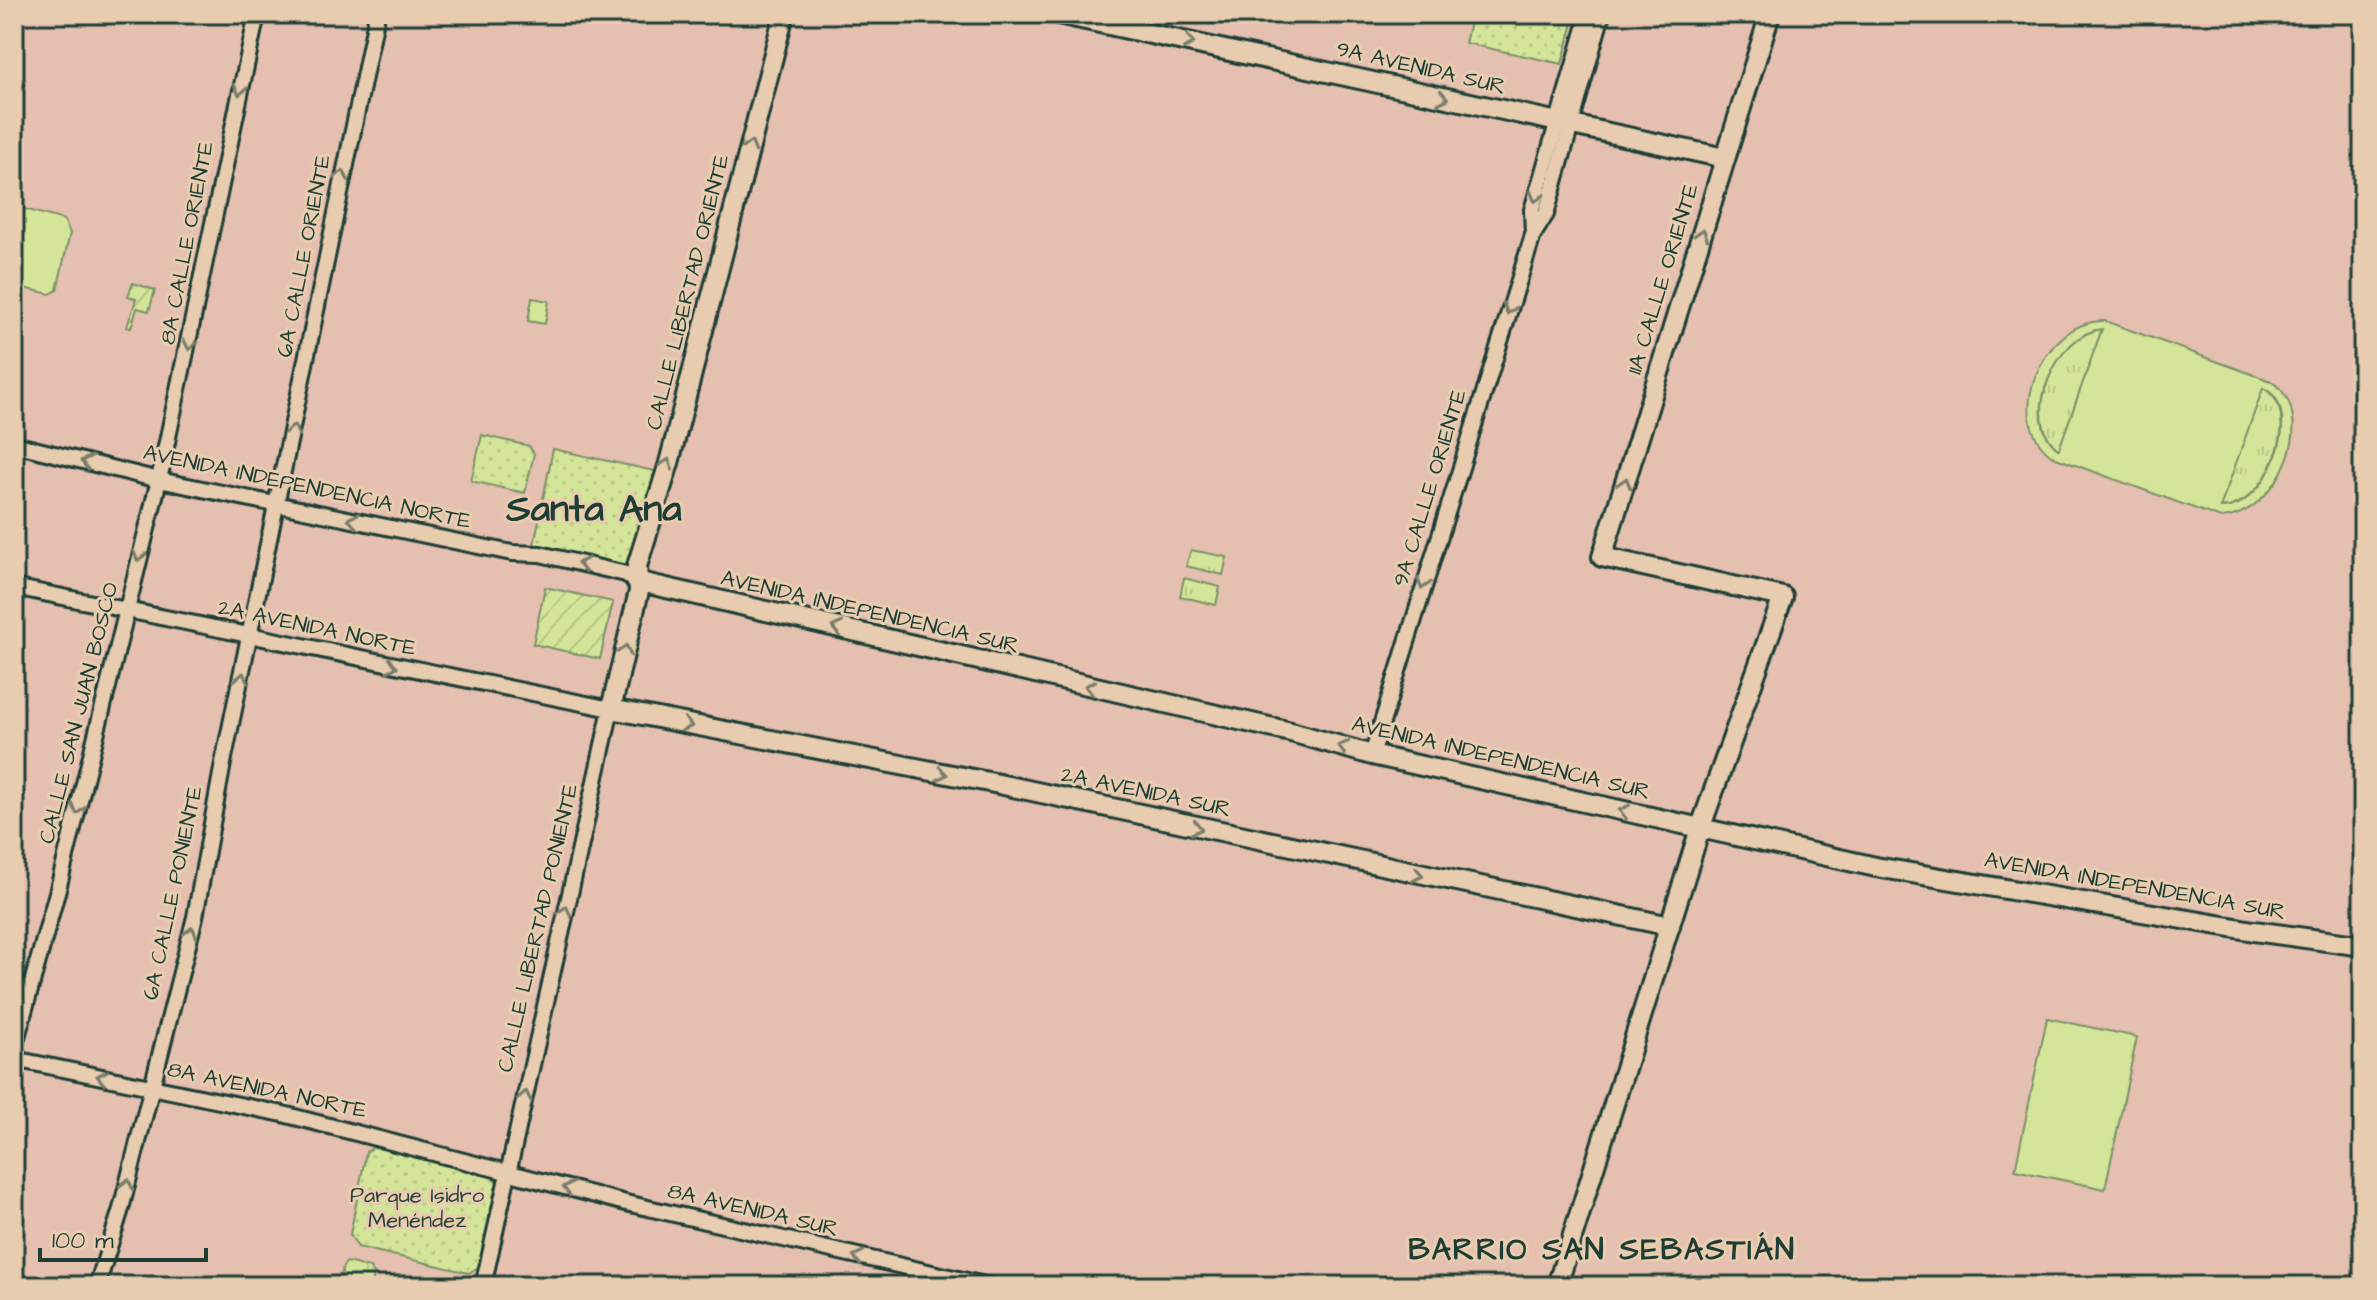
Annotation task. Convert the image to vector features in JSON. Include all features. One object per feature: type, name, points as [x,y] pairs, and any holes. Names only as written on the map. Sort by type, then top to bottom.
[{"type":"main road","name":"CALLE LIBERTAD ORIENTE","points":[[636,581],[637,566],[669,463],[784,14]]},
{"type":"main road","name":"9A AVENIDA SUR","points":[[1058,14],[1725,158]]},
{"type":"main road","name":"11A CALLE ORIENTE","points":[[1700,829],[1783,597],[1602,557],[1725,158],[1764,15]]},
{"type":"main road","name":"CALLE LIBERTAD PONIENTE","points":[[611,709],[639,591],[636,581]]},
{"type":"main road","name":"AVENIDA INDEPENDENCIA SUR","points":[[636,581],[1291,732],[1372,755],[1876,867],[2254,931],[2363,946]]},
{"type":"main road","name":"2A AVENIDA SUR","points":[[611,709],[994,783],[1670,926]]},
{"type":"main road","points":[[1557,1286],[1700,829]]},
{"type":"street","name":"8A CALLE ORIENTE","points":[[159,480],[257,14]]},
{"type":"street","name":"6A CALLE ORIENTE","points":[[277,506],[377,14]]},
{"type":"street","name":"9A CALLE ORIENTE","points":[[1564,124],[1589,14]]},
{"type":"street","name":"9A CALLE ORIENTE","points":[[1372,755],[1533,235],[1532,210],[1602,14]]},
{"type":"street","name":"AVENIDA INDEPENDENCIA NORTE","points":[[14,444],[277,506],[512,553],[540,554],[626,574],[636,581]]},
{"type":"street","name":"CALLE SAN JUAN BOSCO","points":[[14,1048],[58,889],[159,480]]},
{"type":"street","name":"6A CALLE PONIENTE","points":[[97,1286],[121,1209],[195,917],[277,506]]},
{"type":"street","name":"2A AVENIDA NORTE","points":[[14,587],[611,709]]},
{"type":"street","name":"CALLE LIBERTAD PONIENTE","points":[[483,1286],[611,709]]},
{"type":"street","name":"8A AVENIDA NORTE","points":[[14,1059],[296,1117],[509,1173]]},
{"type":"street","name":"8A AVENIDA SUR","points":[[509,1173],[775,1240],[989,1286]]},
{"type":"green space","points":[[1472,14],[1575,15],[1562,64],[1465,43]]},
{"type":"green space","points":[[14,206],[64,220],[70,233],[57,290],[50,294],[14,286]]},
{"type":"green space","points":[[133,283],[155,290],[149,311],[137,308],[131,328],[127,327],[136,299],[128,296]]},
{"type":"green space","points":[[532,298],[549,301],[545,324],[528,321]]},
{"type":"green space","points":[[2105,321],[2271,381],[2286,397],[2293,416],[2293,438],[2275,482],[2260,500],[2242,513],[2221,518],[2056,458],[2039,443],[2031,422],[2030,400],[2036,376],[2047,355],[2063,337],[2082,325]],"holes":[[[2102,329],[2059,449],[2058,449],[2047,436],[2042,419],[2048,380],[2070,345],[2085,334]],[[2263,388],[2276,399],[2282,415],[2276,456],[2253,493],[2237,504],[2220,508]]]},
{"type":"green space","points":[[2102,329],[2059,450],[2047,436],[2042,419],[2048,380],[2070,346],[2085,334]]},
{"type":"green space","points":[[2263,388],[2275,400],[2281,416],[2281,436],[2275,457],[2252,493],[2236,504],[2219,508]]},
{"type":"green space","points":[[482,435],[529,446],[534,454],[525,493],[471,481]]},
{"type":"green space","points":[[553,449],[659,472],[633,565],[628,568],[534,545]]},
{"type":"green space","points":[[1191,550],[1227,557],[1223,575],[1186,566]]},
{"type":"green space","points":[[1184,578],[1220,587],[1216,605],[1180,596]]},
{"type":"green space","points":[[545,587],[613,602],[600,659],[533,644]]},
{"type":"green space","points":[[2047,1018],[2137,1037],[2105,1189],[2015,1170]]},
{"type":"green space","name":"Parque Isidro Menéndez","points":[[378,1145],[492,1174],[499,1186],[481,1265],[469,1273],[358,1247],[350,1235],[366,1152]]},
{"type":"green space","points":[[347,1262],[370,1268],[374,1274],[372,1286],[339,1286],[343,1266]]},
{"type":"district","name":"Santa Ana","points":[[594,510]]},
{"type":"district","name":"BARRIO SAN SEBASTIÁN","points":[[1602,1250]]}]
